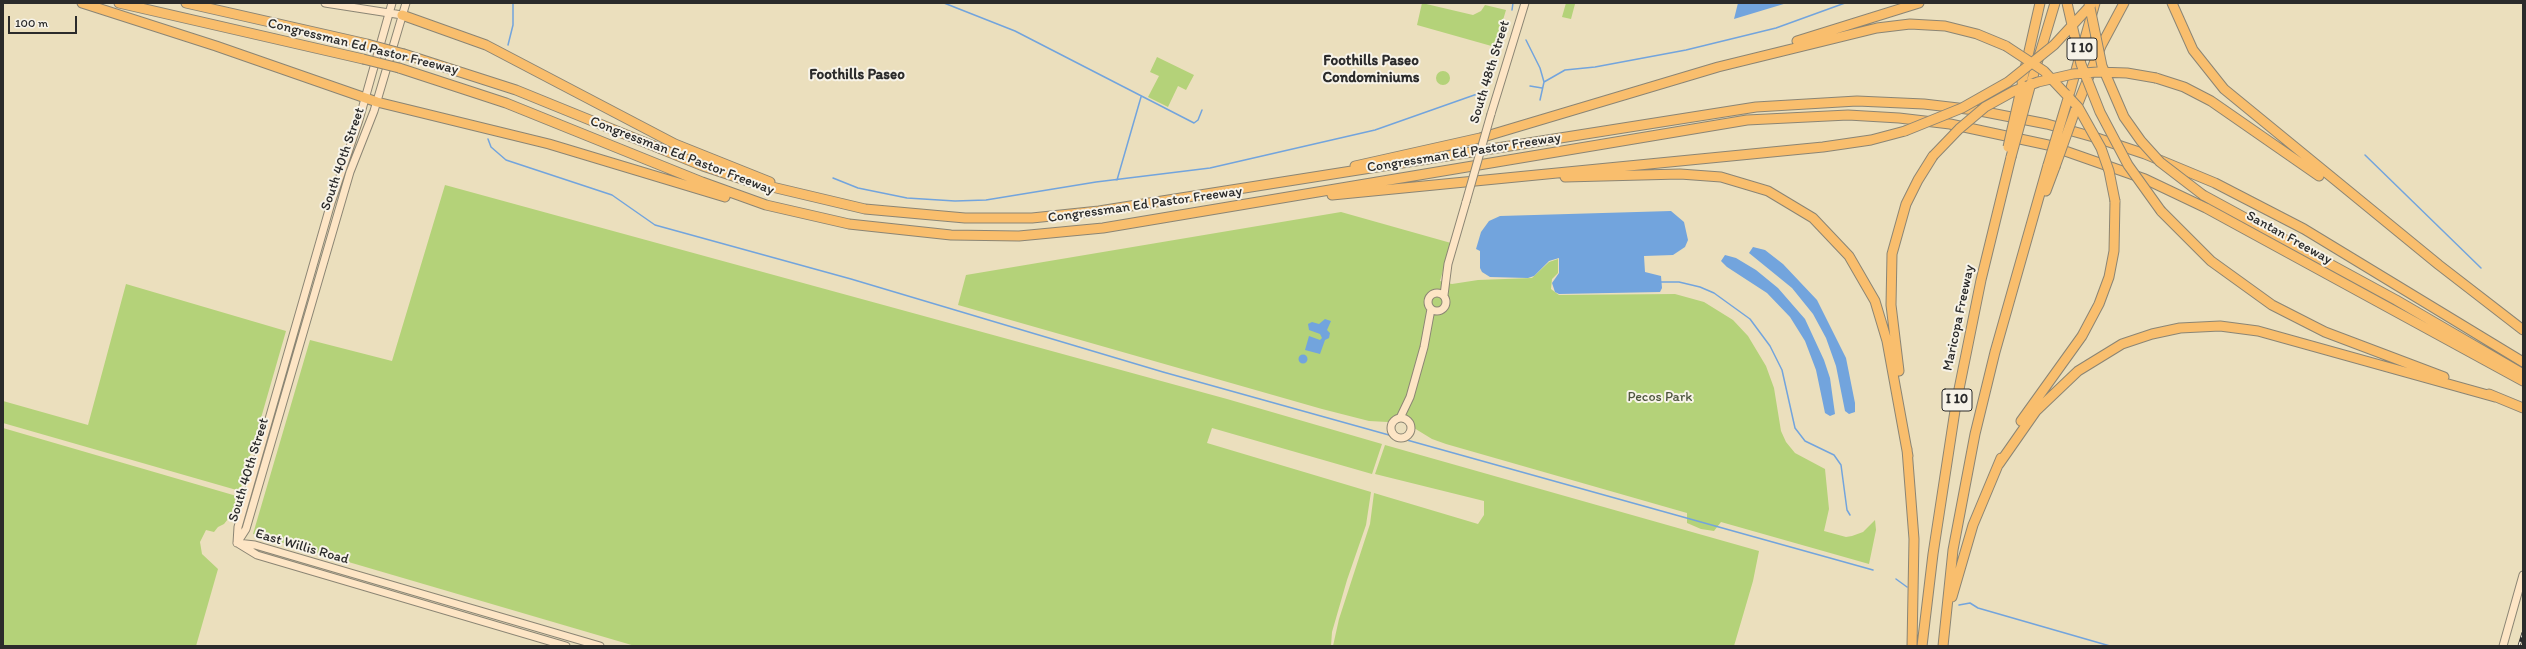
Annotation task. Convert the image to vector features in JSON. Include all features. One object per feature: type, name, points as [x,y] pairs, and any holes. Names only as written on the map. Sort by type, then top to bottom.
[{"type":"highway","points":[[82,3],[216,46],[377,102],[549,144],[727,198],[766,205]]},
{"type":"highway","name":"Congressman Ed Pastor Freeway","points":[[119,3],[399,68],[511,105],[708,184],[766,205],[827,219],[883,229],[951,235],[1001,236],[1103,228],[1697,128],[1781,117],[1848,115],[1905,118],[1966,126],[2032,140]]},
{"type":"highway","name":"Congressman Ed Pastor Freeway","points":[[186,3],[367,44],[404,54],[532,96],[718,172],[767,187],[832,203],[926,216],[1021,218],[1099,211],[1258,185],[1366,170],[1717,112],[1790,104],[1846,101],[1919,104],[1982,112],[2047,124]]},
{"type":"highway","points":[[1718,67],[1745,56],[1919,3]]},
{"type":"highway","points":[[2027,82],[2040,3]]},
{"type":"highway","name":"Maricopa Freeway","points":[[1922,646],[1933,554],[1952,429],[1972,323],[1999,205],[2008,156],[2027,82],[2055,3]]},
{"type":"highway","points":[[2067,3],[2078,51],[2096,105],[2126,161],[2161,211],[2186,238],[2217,267],[2280,310],[2341,339],[2495,396],[2523,408]]},
{"type":"highway","points":[[2089,3],[2102,66],[2124,117],[2141,141],[2160,162],[2204,193],[2396,300],[2523,374]]},
{"type":"highway","points":[[2094,3],[2106,63],[2118,94],[2132,118],[2162,157],[2181,174],[2204,193],[2498,348]]},
{"type":"highway","points":[[1262,202],[1834,146],[1905,131],[1962,108],[2011,79],[2051,48],[2094,3]]},
{"type":"highway","name":"I 10","points":[[1943,646],[1954,544],[1971,450],[1992,363],[2028,239],[2052,166],[2068,95],[2094,3]]},
{"type":"highway","points":[[2052,166],[2075,112],[2100,46],[2124,3]]},
{"type":"highway","points":[[2172,3],[2188,42],[2218,83],[2245,108],[2366,206],[2523,330]]},
{"type":"highway","points":[[402,15],[486,45],[691,152],[739,171],[832,203]]},
{"type":"highway","points":[[1258,185],[1414,154],[1474,139],[1718,67],[1846,35],[1901,24],[1932,25],[1961,29],[2006,46],[2044,70],[2078,107],[2101,148],[2109,170],[2115,201],[2114,251],[2109,277],[2099,304],[2082,336],[2024,417],[1999,464],[1967,542],[1944,634]]},
{"type":"highway","points":[[1912,646],[1914,539],[1908,456],[1891,305],[1891,264],[1903,212],[1914,188],[1933,156],[1953,134],[1978,113],[2000,99],[2034,84],[2064,75],[2090,72],[2119,72],[2156,78],[2184,87],[2211,101],[2366,206]]},
{"type":"highway","name":"Santan Freeway","points":[[2047,124],[2145,154],[2255,202],[2309,232],[2523,362]]},
{"type":"highway","name":"Santan Freeway","points":[[2032,140],[2102,162],[2175,193],[2523,381]]},
{"type":"highway","points":[[1498,179],[1705,175],[1752,185],[1799,208],[1819,223],[1841,245],[1855,263],[1873,297],[1888,345],[1908,456]]},
{"type":"highway","points":[[1999,464],[2036,411],[2059,387],[2086,365],[2132,340],[2180,328],[2220,326],[2258,331],[2495,396]]},
{"type":"main road","points":[[325,3],[402,15]]},
{"type":"main road","name":"South 40th Street","points":[[237,543],[238,526],[334,194],[365,98],[392,3]]},
{"type":"main road","name":"South 40th Street","points":[[237,543],[246,529],[353,163],[377,102],[406,3]]},
{"type":"main road","name":"South 48th Street","points":[[1435,292],[1448,264],[1491,114],[1525,3]]},
{"type":"main road","points":[[329,244],[325,236],[334,205],[334,194]]},
{"type":"main road","name":"South 48th Street","points":[[1444,295],[1448,264]]},
{"type":"main road","points":[[1404,419],[1428,332],[1431,309],[1428,300],[1435,292],[1444,295],[1446,304],[1440,311],[1428,332]]},
{"type":"main road","points":[[1431,309],[1440,311]]},
{"type":"main road","name":"East Willis Road","points":[[237,543],[264,558],[566,646]]},
{"type":"main road","name":"East Willis Road","points":[[237,543],[255,545],[600,646]]},
{"type":"main road","points":[[2503,646],[2523,575]]},
{"type":"green space","points":[[1422,3],[1473,15],[1481,11],[1485,5],[1506,10],[1495,47],[1417,25]]},
{"type":"green space","points":[[1566,3],[1575,4],[1571,19],[1562,17]]},
{"type":"green space","points":[[1157,57],[1194,75],[1186,90],[1178,86],[1168,107],[1148,97],[1159,76],[1150,72]]},
{"type":"green space","points":[[1443,71],[1448,73],[1450,78],[1448,83],[1443,85],[1438,83],[1436,78],[1438,73]]},
{"type":"green space","points":[[445,185],[1227,399],[1382,444],[1372,474],[1212,428],[1207,443],[1371,492],[1366,525],[1347,580],[1332,632],[1331,646],[635,646],[253,534],[310,340],[392,361]]},
{"type":"green space","name":"Pecos Park","points":[[1341,212],[1451,243],[1440,281],[1452,284],[1478,280],[1532,278],[1549,262],[1558,259],[1558,273],[1552,279],[1551,289],[1559,295],[1675,294],[1704,302],[1733,320],[1748,336],[1766,366],[1774,388],[1781,431],[1786,442],[1795,453],[1825,469],[1829,509],[1824,531],[1846,537],[1852,536],[1863,532],[1875,520],[1876,530],[1869,564],[1721,522],[1714,531],[1701,529],[1687,523],[1687,513],[1446,444],[1432,439],[1414,428],[1412,423],[1394,418],[1388,422],[1369,421],[1322,409],[958,305],[966,275]]},
{"type":"green space","points":[[126,284],[286,331],[240,491],[3,423],[3,401],[88,425]]},
{"type":"green space","points":[[3,428],[240,497],[235,510],[224,524],[218,527],[214,532],[206,530],[200,542],[202,554],[218,569],[196,646],[3,646]]},
{"type":"green space","points":[[1385,445],[1759,551],[1753,581],[1734,646],[1333,646],[1339,619],[1370,524],[1374,493],[1478,524],[1484,515],[1484,501],[1375,474]]},
{"type":"water","points":[[1738,3],[1787,3],[1734,19]]},
{"type":"water","points":[[1671,211],[1684,222],[1688,240],[1685,247],[1673,255],[1644,256],[1645,272],[1661,276],[1662,288],[1660,292],[1559,294],[1555,292],[1552,283],[1559,273],[1559,258],[1549,261],[1534,276],[1528,278],[1490,277],[1482,272],[1480,268],[1480,251],[1476,249],[1481,232],[1489,221],[1500,216]]},
{"type":"water","points":[[1753,247],[1765,250],[1783,264],[1817,300],[1846,358],[1855,403],[1855,412],[1849,414],[1845,411],[1836,366],[1826,338],[1813,314],[1792,288],[1749,253]]},
{"type":"water","points":[[1725,255],[1736,258],[1756,270],[1778,288],[1805,319],[1824,360],[1830,378],[1835,414],[1830,416],[1825,413],[1816,370],[1805,341],[1790,317],[1767,293],[1727,267],[1721,261]]},
{"type":"water","points":[[1325,319],[1331,321],[1327,330],[1330,333],[1329,338],[1325,340],[1320,354],[1305,350],[1309,336],[1320,340],[1322,338],[1320,334],[1309,330],[1308,324],[1312,322],[1319,324]]},
{"type":"water","points":[[1303,354],[1308,359],[1303,364],[1298,359]]},
{"type":"waterway","points":[[508,45],[513,25],[513,3]]},
{"type":"waterway","points":[[944,3],[1015,31],[1194,123],[1198,120],[1202,110]]},
{"type":"waterway","points":[[1512,10],[1513,3]]},
{"type":"waterway","points":[[1540,100],[1544,82],[1565,70],[1595,67],[1686,50],[1776,28],[1845,3]]},
{"type":"waterway","points":[[1526,40],[1540,68],[1544,82]]},
{"type":"waterway","points":[[1530,86],[1542,88]]},
{"type":"waterway","points":[[833,178],[858,188],[907,198],[955,201],[986,200],[1096,182],[1210,168],[1375,130],[1480,93]]},
{"type":"waterway","points":[[1117,180],[1141,97]]},
{"type":"waterway","points":[[488,139],[491,147],[506,160],[612,195],[655,225],[851,279],[1163,372],[1873,570]]},
{"type":"waterway","points":[[2365,155],[2481,268]]},
{"type":"waterway","points":[[1661,282],[1679,282],[1700,287],[1714,293],[1750,319],[1770,346],[1782,370],[1795,428],[1805,441],[1834,455],[1841,465],[1847,510],[1850,515]]},
{"type":"waterway","points":[[1896,579],[1907,587]]},
{"type":"waterway","points":[[1959,605],[1970,603],[1978,608],[2110,646]]},
{"type":"railway","points":[[2519,646],[2523,633]]},
{"type":"district","name":"Foothills Paseo Condominiums","points":[[1371,70]]},
{"type":"district","name":"Foothills Paseo","points":[[857,75]]}]
